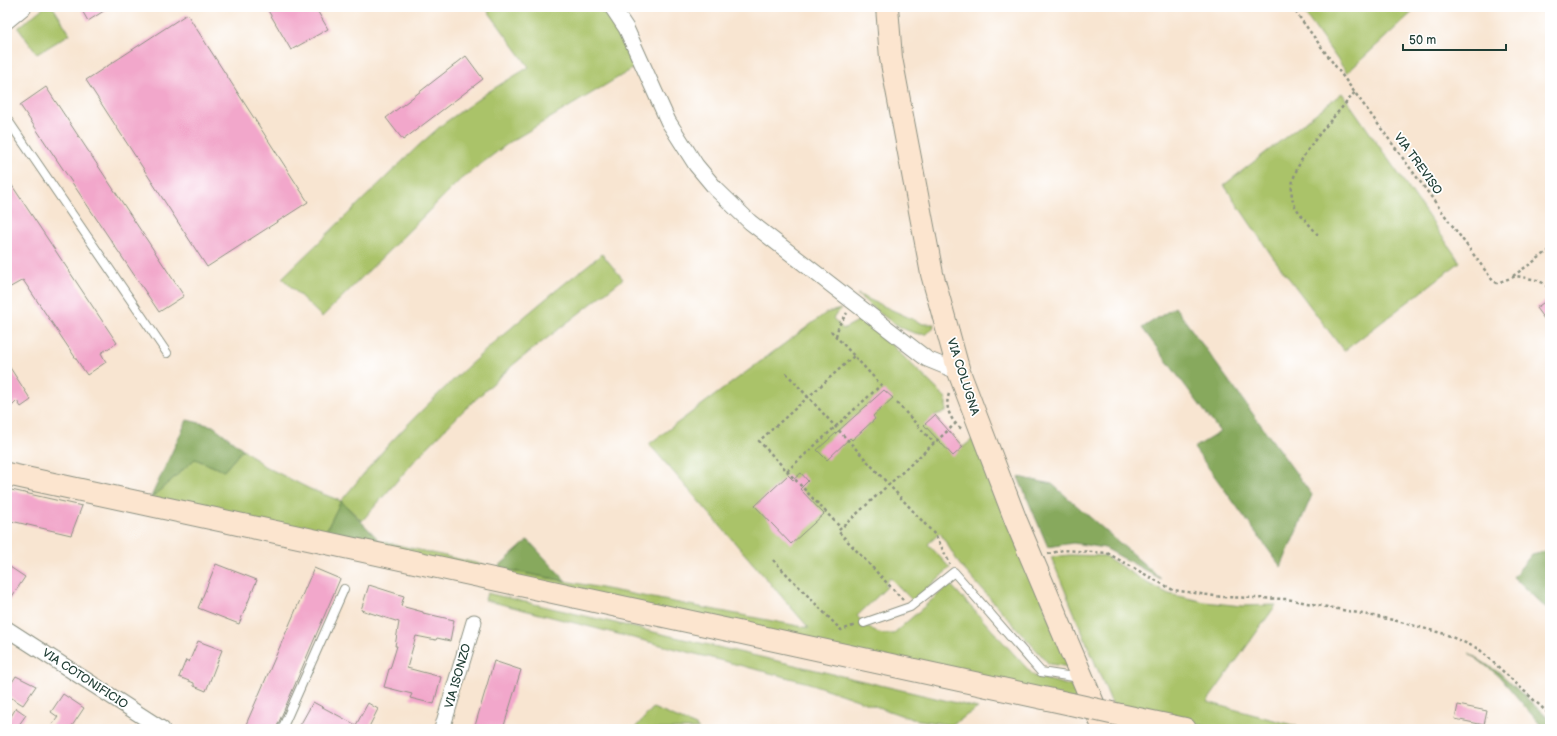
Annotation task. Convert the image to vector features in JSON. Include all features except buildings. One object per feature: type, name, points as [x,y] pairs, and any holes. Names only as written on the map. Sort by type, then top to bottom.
[{"type":"main road","name":"VIA COLUGNA","points":[[887,7],[891,58],[932,274],[959,372],[1032,560],[1082,678],[1112,722]]},
{"type":"main road","points":[[7,474],[1071,704],[1112,722],[1185,729]]},
{"type":"street","points":[[7,21],[24,7]]},
{"type":"street","points":[[612,7],[626,28],[668,121],[696,165],[716,189],[750,222],[927,359],[959,372]]},
{"type":"street","name":"VIA ISONZO","points":[[442,729],[474,622]]},
{"type":"street","name":"VIA COTONIFICIO","points":[[7,629],[162,729]]},
{"type":"lane","points":[[7,119],[167,353]]},
{"type":"lane","points":[[864,623],[910,607],[954,572],[1042,672],[1082,678]]},
{"type":"lane","points":[[282,729],[344,589]]},
{"type":"path","name":"VIA TREVISO","points":[[1292,7],[1493,281],[1498,283],[1516,276],[1537,280],[1550,289]]},
{"type":"path","points":[[1318,235],[1295,206],[1292,187],[1303,155],[1355,92]]},
{"type":"path","points":[[1509,278],[1550,250]]},
{"type":"path","points":[[836,336],[839,325],[854,302]]},
{"type":"path","points":[[787,471],[881,386],[831,331]]},
{"type":"path","points":[[841,528],[759,441],[854,356]]},
{"type":"path","points":[[786,373],[936,536],[954,572]]},
{"type":"path","points":[[897,404],[934,443]]},
{"type":"path","points":[[910,607],[838,531],[934,443],[957,425],[948,411]]},
{"type":"path","points":[[1032,560],[1062,550],[1107,553],[1173,590],[1222,597],[1287,599],[1393,620],[1445,634],[1479,649],[1550,715]]},
{"type":"path","points":[[773,560],[841,630],[864,623]]},
{"type":"green space","points":[[44,7],[53,7],[70,34],[37,54],[18,28]]},
{"type":"green space","points":[[485,7],[599,7],[614,28],[634,68],[510,142],[461,179],[322,317],[282,278],[417,147],[443,124],[488,92],[529,67]]},
{"type":"green space","points":[[1300,7],[1418,7],[1347,73]]},
{"type":"green space","points":[[1342,93],[1460,262],[1344,351],[1272,256],[1224,185]]},
{"type":"green space","points":[[602,254],[623,279],[514,364],[462,412],[417,458],[362,521],[341,501],[390,443],[466,368],[546,298]]},
{"type":"green space","points":[[857,294],[923,324],[934,324],[933,329],[926,334],[918,334],[908,331],[889,320]]},
{"type":"green space","points":[[1175,307],[1312,495],[1281,567],[1194,448],[1220,432],[1142,328]]},
{"type":"green space","points":[[841,309],[833,318],[843,329],[864,318],[946,398],[946,412],[935,415],[953,438],[954,437],[963,447],[973,439],[1071,667],[1049,664],[960,565],[940,533],[928,544],[950,568],[913,601],[890,578],[885,584],[887,587],[857,616],[865,624],[877,632],[893,634],[950,584],[1034,676],[1074,687],[1082,702],[150,499],[195,459],[224,471],[243,449],[264,466],[310,489],[341,501],[326,531],[380,541],[497,568],[809,628],[649,444],[826,313]]},
{"type":"green space","points":[[187,420],[213,426],[243,449],[224,471],[195,459],[150,499]]},
{"type":"green space","points":[[1018,477],[1052,484],[1161,579],[1105,548],[1073,543],[1048,547]]},
{"type":"green space","points":[[341,501],[380,541],[326,531]]},
{"type":"green space","points":[[528,540],[566,581],[497,568]]},
{"type":"green space","points":[[1550,550],[1550,612],[1513,577],[1532,554]]},
{"type":"green space","points":[[1070,555],[1105,556],[1147,583],[1169,594],[1205,602],[1242,606],[1276,605],[1207,702],[1307,729],[1220,729],[1113,706],[1051,557]]},
{"type":"green space","points":[[487,593],[978,708],[951,725],[912,719],[809,683],[485,600]]},
{"type":"green space","points":[[1469,653],[1501,674],[1550,720],[1550,729],[1544,729],[1498,675]]},
{"type":"green space","points":[[653,708],[696,726],[699,729],[634,729]]}]
